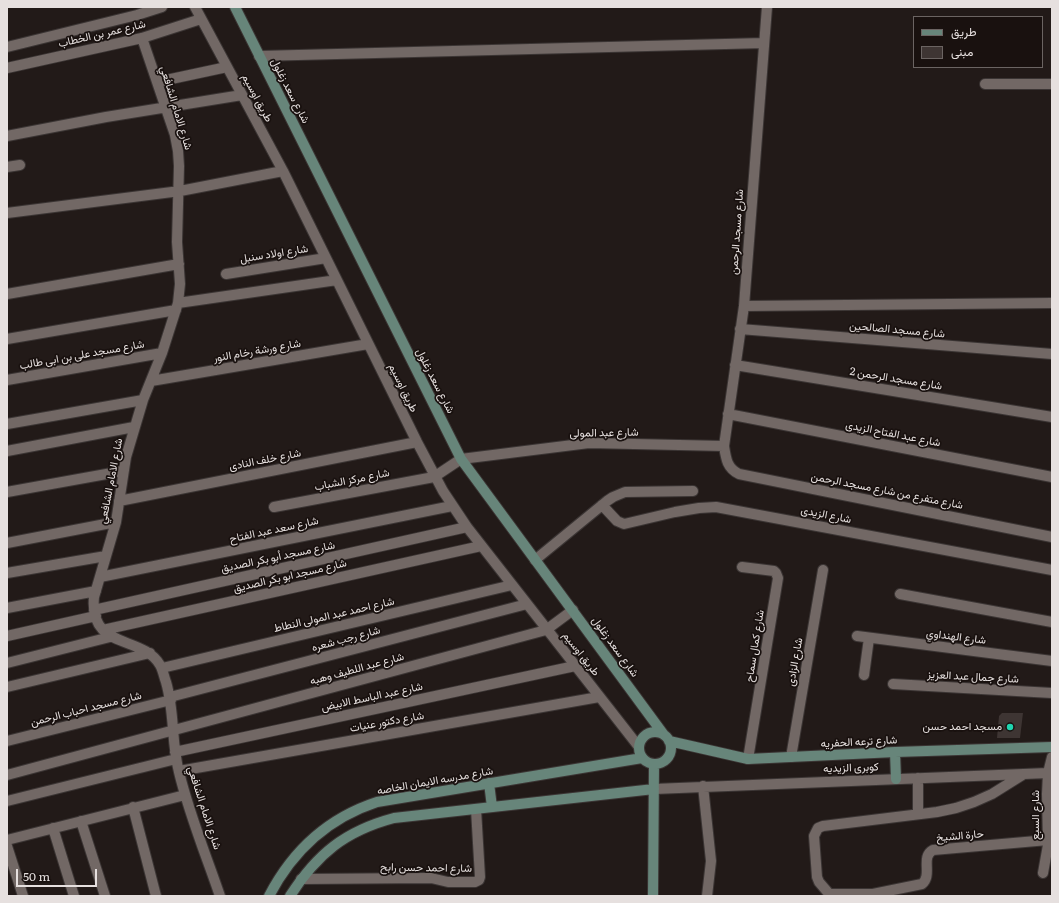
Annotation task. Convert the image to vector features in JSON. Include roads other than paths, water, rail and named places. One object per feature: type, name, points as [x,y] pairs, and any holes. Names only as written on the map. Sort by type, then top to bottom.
[{"type":"street","name":"شارع عمر بن الخطاب","points":[[7,47],[137,15],[162,7]]},
{"type":"street","name":"طريق اوسيم","points":[[195,7],[283,171],[434,476],[452,506],[481,546],[639,747]]},
{"type":"street","name":"شارع سعد زغلول","points":[[235,7],[461,459],[667,738]]},
{"type":"street","name":"شارع مسجد الرحمن","points":[[726,458],[724,446],[744,306],[767,7]]},
{"type":"street","name":"شارع عمر بن الخطاب","points":[[7,68],[142,38],[201,19]]},
{"type":"street","name":"شارع الامام الشافعي","points":[[95,613],[94,597],[116,522],[126,457],[143,400],[162,353],[177,307],[180,284],[177,242],[180,191],[178,151],[142,38]]},
{"type":"street","points":[[259,56],[764,43]]},
{"type":"street","points":[[157,82],[227,67]]},
{"type":"street","points":[[985,84],[1052,84]]},
{"type":"street","points":[[7,136],[106,117],[242,95]]},
{"type":"street","points":[[7,167],[20,165]]},
{"type":"street","points":[[7,213],[180,191],[283,171]]},
{"type":"street","name":"شارع اولاد سنبل","points":[[226,274],[326,258]]},
{"type":"street","points":[[7,294],[179,264]]},
{"type":"street","points":[[7,339],[177,307],[337,280]]},
{"type":"street","points":[[744,306],[1052,303]]},
{"type":"street","name":"شارع مسجد الصالحين","points":[[740,329],[1052,354]]},
{"type":"street","name":"شارع ورشة رخام النور","points":[[151,381],[368,344]]},
{"type":"street","name":"شارع مسجد على بن ابى طالب","points":[[7,380],[162,353]]},
{"type":"street","name":"شارع مسجد الرحمن 2","points":[[735,365],[1052,417]]},
{"type":"street","points":[[7,424],[143,400]]},
{"type":"street","name":"شارع عبد الفتاح الزيدى","points":[[728,414],[1052,477]]},
{"type":"street","points":[[7,450],[134,427]]},
{"type":"street","name":"شارع خلف النادى","points":[[119,501],[416,442]]},
{"type":"street","name":"شارع عبد المولى","points":[[461,459],[589,443],[724,446]]},
{"type":"street","name":"شارع متفرع من شارع مسجد الرحمن","points":[[726,458],[728,465],[733,471],[739,474],[1052,537]]},
{"type":"street","points":[[434,476],[461,459]]},
{"type":"street","points":[[7,492],[123,471]]},
{"type":"street","name":"شارع مركز الشباب","points":[[274,507],[434,476]]},
{"type":"street","points":[[535,560],[613,497],[625,492],[693,491]]},
{"type":"street","name":"شارع الزيدى","points":[[602,505],[617,521],[624,524],[675,512],[716,507],[1052,570]]},
{"type":"street","name":"شارع سعد عبد الفتاح","points":[[100,577],[452,506]]},
{"type":"street","points":[[7,543],[116,522]]},
{"type":"street","name":"شارع مسجد أبو بكر الصديق","points":[[7,636],[95,613],[467,527]]},
{"type":"street","name":"شارع مسجد ابو بكر الصديق","points":[[7,663],[107,634],[481,546]]},
{"type":"street","points":[[7,574],[106,556]]},
{"type":"street","name":"شارع كمال سماح","points":[[742,567],[774,571],[778,578],[748,759]]},
{"type":"street","name":"شارع الزادى","points":[[791,757],[823,570]]},
{"type":"street","name":"شارع احمد عبد المولى النطاط","points":[[162,668],[512,585]]},
{"type":"street","points":[[7,608],[96,591]]},
{"type":"street","points":[[900,594],[1052,622]]},
{"type":"street","name":"شارع رجب شعره","points":[[171,698],[527,604]]},
{"type":"street","points":[[546,630],[573,610]]},
{"type":"street","points":[[95,613],[107,634]]},
{"type":"street","name":"شارع عبد اللطيف وهبه","points":[[7,774],[174,731],[546,630]]},
{"type":"street","name":"شارع الامام الشافعي","points":[[107,634],[150,653],[162,668],[171,698],[176,755],[185,795],[220,896]]},
{"type":"street","name":"شارع الهنداوي","points":[[857,636],[1052,661]]},
{"type":"street","points":[[864,675],[869,638]]},
{"type":"street","points":[[7,687],[150,653]]},
{"type":"street","name":"شارع عبد الباسط الابيض","points":[[7,801],[176,755],[575,666]]},
{"type":"street","name":"شارع جمال عبد العزيز","points":[[893,684],[1052,693]]},
{"type":"street","name":"شارع دكتور عنيات","points":[[179,771],[599,697]]},
{"type":"street","name":"شارع مسجد احباب الرحمن","points":[[7,741],[171,698]]},
{"type":"street","points":[[656,732],[667,738],[671,746],[670,755],[663,762],[654,764],[645,761],[642,758],[639,747],[641,741],[647,735],[656,732]]},
{"type":"street","name":"شارع ترعه الحفريه","points":[[667,738],[748,759],[1052,747]]},
{"type":"street","points":[[895,752],[896,779]]},
{"type":"street","name":"شارع السبع","points":[[1043,873],[1050,820],[1050,777],[1052,757]]},
{"type":"street","name":"شارع مدرسه الايمان الخاصه","points":[[269,896],[286,869],[306,844],[322,830],[350,812],[377,802],[642,758]]},
{"type":"street","points":[[653,896],[654,764]]},
{"type":"street","points":[[831,895],[819,882],[818,877],[814,836],[818,828],[823,826],[944,811],[974,802],[992,794],[1024,774]]},
{"type":"street","name":"كوبرى الزيديه","points":[[654,789],[1024,774],[1050,777]]},
{"type":"street","points":[[918,778],[918,814]]},
{"type":"street","points":[[489,784],[492,807]]},
{"type":"street","points":[[703,786],[710,860],[707,896]]},
{"type":"street","points":[[290,896],[301,879],[315,862],[335,844],[368,826],[394,818],[654,789]]},
{"type":"street","points":[[7,840],[185,795]]},
{"type":"street","points":[[133,807],[156,896]]},
{"type":"street","name":"شارع احمد حسن رابح","points":[[301,879],[431,878],[448,882],[475,882],[480,877],[476,809]]},
{"type":"street","points":[[81,821],[105,896]]},
{"type":"street","points":[[53,828],[74,896]]},
{"type":"street","name":"حارة الشيخ","points":[[831,895],[873,894],[922,884],[926,878],[927,856],[929,852],[933,850],[1048,840]]},
{"type":"street","points":[[7,846],[23,896]]},
{"type":"place","name":"مسجد احمد حسن","points":[[1010,727]]}]
